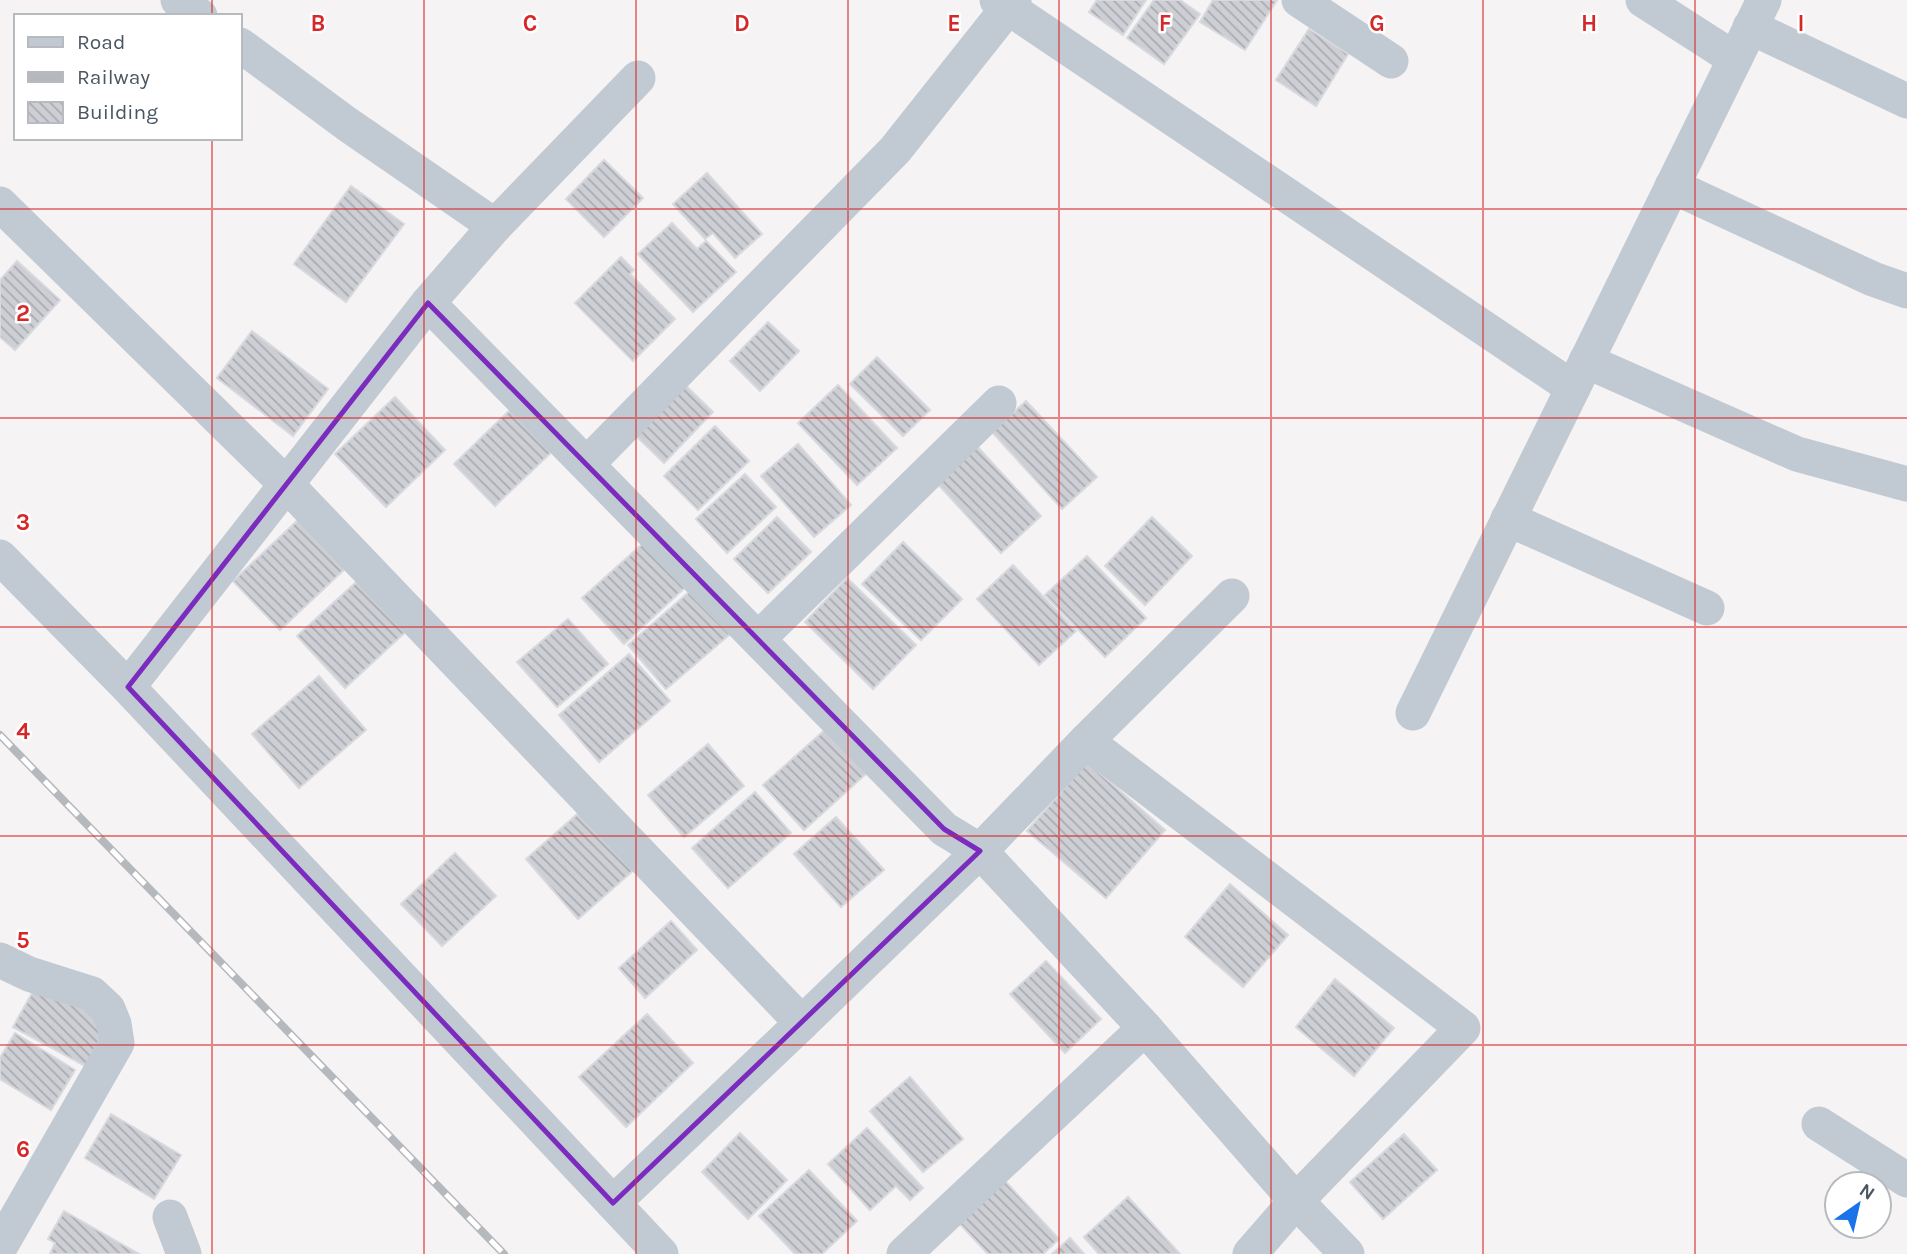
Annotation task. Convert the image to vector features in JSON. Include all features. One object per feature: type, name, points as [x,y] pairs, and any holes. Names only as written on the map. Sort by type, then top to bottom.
[{"type":"street","points":[[178,0],[197,14]]},
{"type":"street","points":[[1300,0],[1391,61]]},
{"type":"street","points":[[1643,0],[1735,59]]},
{"type":"street","points":[[587,464],[895,150],[1006,3],[1579,375],[1797,454],[1907,484]]},
{"type":"street","points":[[1413,713],[1757,14],[1907,101]]},
{"type":"street","points":[[242,46],[347,124],[495,226]]},
{"type":"street","points":[[128,687],[428,303],[495,226],[638,78]]},
{"type":"street","points":[[1672,186],[1873,279],[1907,291]]},
{"type":"street","points":[[0,204],[287,485],[802,1023]]},
{"type":"street","points":[[428,303],[944,828],[980,851],[1145,1028],[1296,1201],[1348,1254]]},
{"type":"street","points":[[758,639],[999,403]]},
{"type":"street","points":[[1508,519],[1707,608]]},
{"type":"street","points":[[0,557],[128,687],[662,1254]]},
{"type":"street","points":[[613,1203],[980,851],[1232,596]]},
{"type":"street","points":[[1086,741],[1463,1028],[1296,1201],[1250,1254]]},
{"type":"street","points":[[0,960],[29,974],[92,994],[108,1009],[117,1043],[0,1247]]},
{"type":"street","points":[[904,1254],[1145,1028]]},
{"type":"street","points":[[1819,1124],[1907,1180]]},
{"type":"street","points":[[170,1217],[184,1254]]},
{"type":"highlighted area","points":[[428,303],[944,829],[980,851],[613,1203],[128,687]]},
{"type":"building","points":[[1097,0],[1146,0],[1123,35],[1089,12]]},
{"type":"building","points":[[1154,0],[1180,0],[1200,14],[1164,64],[1127,38]]},
{"type":"building","points":[[1213,0],[1277,0],[1245,50],[1200,22]]},
{"type":"building","points":[[1309,29],[1348,54],[1316,106],[1276,80]]},
{"type":"building","points":[[604,160],[643,198],[604,237],[566,199]]},
{"type":"building","points":[[707,173],[762,234],[735,258],[713,233],[705,239],[673,204]]},
{"type":"building","points":[[351,186],[404,224],[346,302],[294,264]]},
{"type":"building","points":[[672,223],[697,249],[706,241],[736,272],[693,312],[638,254]]},
{"type":"building","points":[[621,257],[634,270],[630,274],[675,319],[633,361],[575,303]]},
{"type":"building","points":[[17,261],[60,300],[15,350],[0,337],[0,280]]},
{"type":"building","points":[[768,322],[799,351],[760,391],[730,361]]},
{"type":"building","points":[[252,331],[328,389],[293,436],[217,378]]},
{"type":"building","points":[[877,357],[930,410],[903,436],[850,384]]},
{"type":"building","points":[[682,382],[713,412],[664,463],[633,433]]},
{"type":"building","points":[[838,385],[897,448],[857,485],[798,423]]},
{"type":"building","points":[[395,397],[445,450],[386,507],[335,454]]},
{"type":"building","points":[[1026,401],[1097,477],[1062,509],[992,432]]},
{"type":"building","points":[[515,405],[557,447],[495,506],[454,464]]},
{"type":"building","points":[[715,426],[749,461],[698,510],[664,476]]},
{"type":"building","points":[[798,444],[851,505],[814,537],[761,476]]},
{"type":"building","points":[[975,444],[1041,516],[1001,553],[935,481]]},
{"type":"building","points":[[745,474],[776,507],[727,553],[696,519]]},
{"type":"building","points":[[777,517],[811,552],[768,593],[734,559]]},
{"type":"building","points":[[1152,517],[1192,556],[1145,605],[1105,566]]},
{"type":"building","points":[[300,518],[347,567],[280,630],[233,581]]},
{"type":"building","points":[[649,538],[690,583],[624,644],[582,598]]},
{"type":"building","points":[[903,542],[962,599],[921,640],[862,584]]},
{"type":"building","points":[[1087,556],[1146,618],[1105,657],[1045,595]]},
{"type":"building","points":[[1013,565],[1076,631],[1039,665],[977,599]]},
{"type":"building","points":[[364,575],[412,626],[345,688],[297,636]]},
{"type":"building","points":[[847,578],[916,645],[873,689],[805,622]]},
{"type":"building","points":[[696,586],[735,630],[666,689],[628,645]]},
{"type":"building","points":[[568,619],[608,664],[557,707],[517,662]]},
{"type":"building","points":[[629,654],[670,701],[599,762],[559,715]]},
{"type":"building","points":[[319,676],[366,730],[299,788],[252,734]]},
{"type":"building","points":[[827,728],[867,773],[804,830],[763,785]]},
{"type":"building","points":[[708,744],[744,786],[684,837],[648,795]]},
{"type":"building","points":[[1087,762],[1165,830],[1106,898],[1027,831]]},
{"type":"building","points":[[755,792],[791,833],[728,888],[692,848]]},
{"type":"building","points":[[590,803],[643,862],[578,919],[526,859]]},
{"type":"building","points":[[836,817],[884,870],[841,907],[794,854]]},
{"type":"building","points":[[455,853],[496,896],[442,946],[401,904]]},
{"type":"building","points":[[1230,884],[1288,935],[1243,987],[1185,937]]},
{"type":"building","points":[[671,921],[697,950],[645,998],[619,968]]},
{"type":"building","points":[[1046,961],[1101,1019],[1065,1053],[1010,994]]},
{"type":"building","points":[[1335,979],[1394,1028],[1354,1076],[1296,1027]]},
{"type":"building","points":[[37,984],[109,1023],[85,1066],[13,1027]]},
{"type":"building","points":[[647,1014],[693,1063],[626,1127],[579,1077]]},
{"type":"building","points":[[15,1033],[75,1070],[51,1110],[0,1079],[0,1058]]},
{"type":"building","points":[[910,1077],[963,1139],[923,1172],[870,1111]]},
{"type":"building","points":[[111,1114],[181,1155],[154,1199],[85,1158]]},
{"type":"building","points":[[867,1128],[923,1188],[910,1200],[896,1186],[870,1210],[828,1164]]},
{"type":"building","points":[[740,1133],[787,1180],[748,1219],[702,1172]]},
{"type":"building","points":[[1404,1134],[1437,1170],[1383,1219],[1350,1182]]},
{"type":"building","points":[[809,1170],[857,1221],[822,1254],[795,1254],[759,1216]]},
{"type":"building","points":[[1004,1180],[1059,1239],[1043,1254],[988,1254],[958,1222]]},
{"type":"building","points":[[1128,1197],[1180,1254],[1099,1254],[1084,1237]]},
{"type":"building","points":[[64,1211],[139,1254],[50,1254],[55,1243],[48,1239]]},
{"type":"building","points":[[1070,1238],[1084,1254],[1052,1254]]},
{"type":"railway","points":[[0,735],[504,1254]]}]
